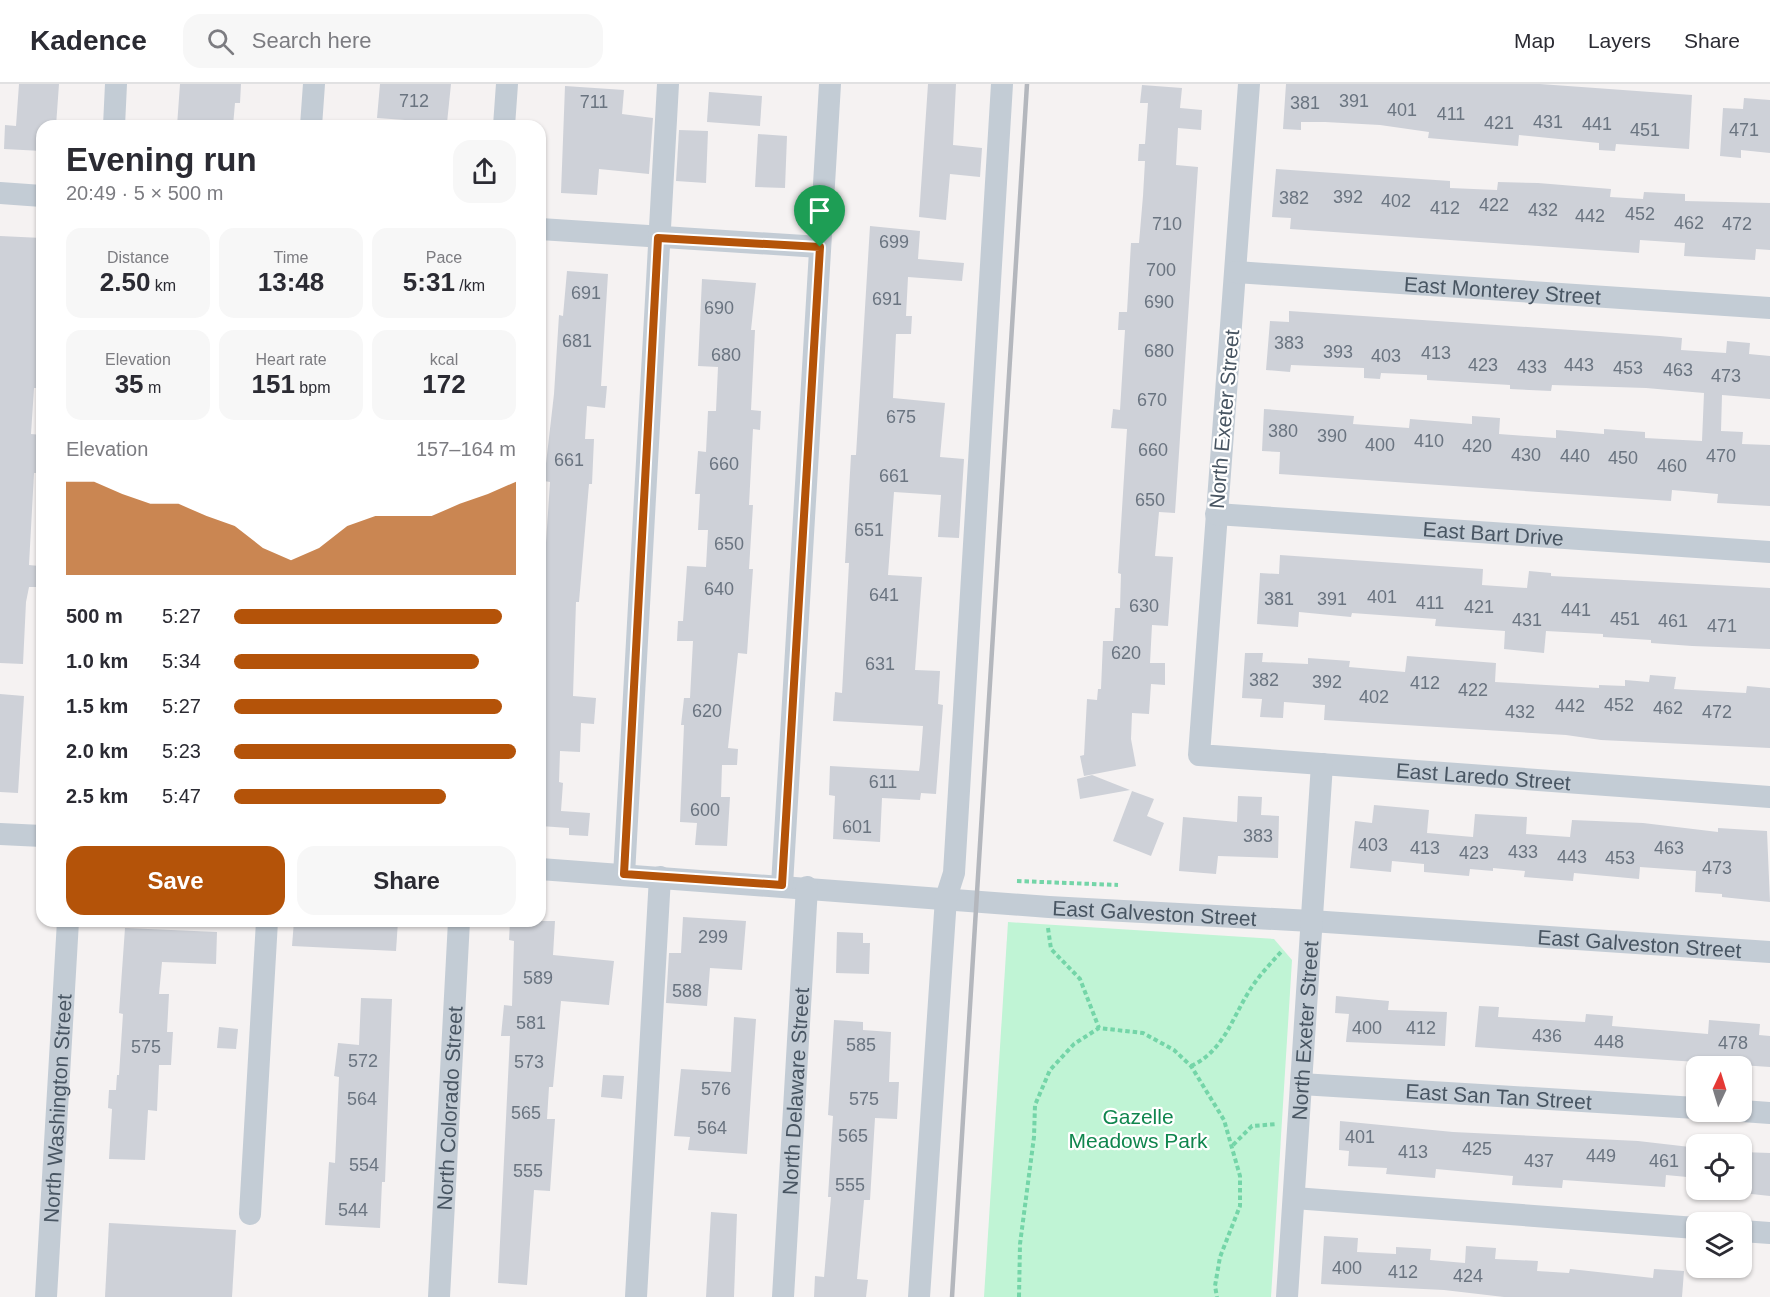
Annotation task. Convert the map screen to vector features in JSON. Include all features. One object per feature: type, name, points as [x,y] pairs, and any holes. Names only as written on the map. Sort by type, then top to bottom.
[{"type":"street","points":[[114,120],[116,84]]},
{"type":"street","points":[[311,120],[314,84]]},
{"type":"street","points":[[504,120],[507,84]]},
{"type":"street","points":[[624,874],[668,84]]},
{"type":"street","points":[[782,885],[830,84]]},
{"type":"street","points":[[919,1297],[946,898],[954,873],[1002,84]]},
{"type":"street","name":"North Exeter Street","points":[[1199,755],[1249,84]]},
{"type":"street","points":[[0,193],[36,196]]},
{"type":"street","points":[[546,229],[820,247]]},
{"type":"street","name":"East Monterey Street","points":[[1236,272],[1770,308]]},
{"type":"street","name":"East Bart Drive","points":[[1216,514],[1770,552]]},
{"type":"street","name":"East Laredo Street","points":[[1199,755],[1770,797]]},
{"type":"street","name":"North Exeter Street","points":[[1287,1297],[1322,764]]},
{"type":"street","points":[[0,834],[36,836]]},
{"type":"street","name":"East Galveston Street","points":[[546,869],[782,885],[1061,908],[1311,921],[1770,952]]},
{"type":"street","points":[[636,1297],[660,877]]},
{"type":"street","name":"North Delaware Street","points":[[783,1297],[807,887]]},
{"type":"street","name":"North Washington Street","points":[[46,1297],[68,927]]},
{"type":"street","points":[[250,1214],[267,927]]},
{"type":"street","name":"North Colorado Street","points":[[439,1297],[459,927]]},
{"type":"street","name":"East San Tan Street","points":[[1301,1084],[1686,1107]]},
{"type":"street","points":[[1752,1112],[1770,1113]]},
{"type":"street","points":[[1294,1198],[1686,1227]]},
{"type":"street","points":[[1752,1232],[1770,1233]]},
{"type":"path","points":[[1014,880],[1118,885]]},
{"type":"path","points":[[1048,927],[1051,949],[1080,979],[1098,1028]]},
{"type":"path","points":[[1191,1066],[1206,1059],[1220,1043],[1248,993],[1281,952]]},
{"type":"path","points":[[1019,1297],[1020,1244],[1034,1137],[1035,1105],[1050,1070],[1074,1044],[1098,1028],[1143,1034],[1174,1050],[1191,1066],[1224,1120],[1240,1176],[1240,1206],[1220,1257],[1215,1286],[1217,1297]]},
{"type":"path","points":[[1232,1146],[1252,1126],[1278,1124]]},
{"type":"green space","name":"Gazelle Meadows Park","points":[[1008,922],[1274,939],[1292,960],[1271,1297],[984,1297]]},
{"type":"building","points":[[19,84],[59,84],[56,120],[36,120],[36,151],[4,149],[5,125],[16,126]]},
{"type":"building","points":[[180,84],[241,84],[240,103],[235,103],[234,120],[177,120]]},
{"type":"building","points":[[380,84],[451,84],[447,120],[377,118]]},
{"type":"building","points":[[928,84],[956,84],[953,145],[982,148],[980,177],[950,174],[946,220],[919,217]]},
{"type":"building","points":[[1286,84],[1540,84],[1692,95],[1689,149],[1616,144],[1615,151],[1599,150],[1599,143],[1519,135],[1518,146],[1428,138],[1429,132],[1380,125],[1325,122],[1301,122],[1301,130],[1283,129]]},
{"type":"building","points":[[1142,85],[1182,88],[1180,108],[1202,110],[1201,130],[1178,128],[1176,165],[1198,167],[1175,513],[1159,512],[1155,556],[1173,557],[1168,626],[1152,625],[1150,663],[1165,663],[1165,685],[1151,684],[1149,714],[1132,713],[1131,739],[1136,766],[1084,776],[1080,756],[1084,755],[1087,699],[1097,700],[1098,689],[1101,689],[1103,641],[1113,641],[1115,608],[1120,608],[1121,574],[1118,573],[1127,429],[1111,428],[1113,409],[1120,410],[1125,330],[1118,330],[1119,312],[1127,312],[1131,243],[1139,243],[1145,161],[1138,161],[1139,144],[1145,144],[1148,103],[1140,103]]},
{"type":"building","points":[[565,86],[624,90],[622,114],[653,118],[649,174],[599,169],[597,195],[561,193]]},
{"type":"building","points":[[709,92],[762,96],[760,126],[707,122]]},
{"type":"building","points":[[1744,98],[1770,100],[1770,153],[1741,150],[1741,158],[1720,156],[1723,108],[1743,109]]},
{"type":"building","points":[[679,130],[708,131],[706,183],[676,181]]},
{"type":"building","points":[[758,134],[787,136],[785,188],[755,187]]},
{"type":"building","points":[[1276,169],[1450,181],[1450,188],[1497,190],[1498,182],[1538,183],[1611,189],[1610,197],[1643,199],[1644,192],[1685,194],[1685,201],[1770,203],[1770,250],[1756,249],[1755,260],[1684,256],[1685,243],[1640,240],[1639,253],[1290,229],[1291,218],[1272,217]]},
{"type":"building","points":[[870,226],[920,231],[918,259],[964,263],[962,281],[908,277],[906,316],[912,316],[911,334],[896,334],[893,398],[945,403],[940,457],[964,459],[959,538],[938,537],[941,495],[894,492],[888,575],[922,577],[915,670],[940,671],[938,704],[943,705],[936,794],[921,793],[920,800],[882,798],[880,842],[833,839],[835,796],[829,795],[830,766],[919,771],[923,726],[833,721],[835,692],[842,693],[849,563],[845,563],[851,455],[856,455]]},
{"type":"building","points":[[0,236],[36,238],[36,388],[34,388],[31,434],[36,434],[36,473],[34,473],[29,565],[36,566],[36,587],[29,587],[26,602],[23,664],[0,663]]},
{"type":"building","points":[[567,271],[608,274],[601,386],[607,386],[605,408],[587,406],[585,439],[594,439],[592,484],[589,484],[579,602],[576,602],[573,696],[596,698],[594,724],[581,723],[580,752],[560,751],[559,782],[563,783],[561,811],[590,813],[588,836],[569,835],[569,828],[546,826],[546,543],[550,482],[546,481],[546,464],[554,394],[559,315],[563,316]]},
{"type":"building","points":[[702,279],[756,283],[751,330],[755,330],[751,410],[761,411],[760,430],[753,429],[749,505],[753,505],[749,569],[753,569],[747,654],[738,653],[728,748],[738,749],[737,765],[722,765],[721,797],[730,797],[727,846],[695,845],[697,823],[680,822],[684,725],[681,725],[684,698],[690,698],[693,641],[677,641],[678,621],[683,621],[687,566],[706,567],[708,530],[698,530],[700,494],[695,494],[698,451],[706,452],[708,411],[716,411],[718,367],[698,366]]},
{"type":"building","points":[[1289,311],[1682,338],[1681,350],[1726,353],[1727,341],[1750,343],[1749,354],[1770,356],[1770,399],[1722,395],[1721,431],[1743,432],[1742,444],[1770,445],[1770,506],[1717,503],[1718,494],[1672,490],[1671,501],[1279,474],[1280,452],[1262,451],[1264,409],[1354,416],[1353,424],[1409,428],[1410,419],[1472,424],[1472,416],[1500,418],[1499,434],[1556,438],[1556,430],[1604,434],[1604,429],[1645,432],[1645,438],[1702,441],[1704,393],[1646,388],[1552,385],[1551,391],[1510,389],[1510,385],[1427,380],[1427,375],[1381,373],[1380,379],[1364,378],[1364,368],[1291,365],[1290,372],[1266,370],[1270,321],[1289,322]]},
{"type":"building","points":[[1280,555],[1483,569],[1482,585],[1527,588],[1529,571],[1551,573],[1551,576],[1770,588],[1770,649],[1651,643],[1651,640],[1603,637],[1603,634],[1546,631],[1544,653],[1504,649],[1505,631],[1435,626],[1436,619],[1352,613],[1351,617],[1299,612],[1298,627],[1257,624],[1260,573],[1279,574]]},
{"type":"building","points":[[1245,653],[1263,653],[1262,662],[1308,664],[1308,658],[1350,661],[1349,667],[1405,672],[1407,656],[1496,663],[1495,682],[1599,688],[1599,685],[1625,686],[1625,680],[1649,682],[1650,675],[1676,677],[1674,689],[1746,693],[1747,686],[1770,688],[1770,748],[1601,740],[1566,735],[1324,720],[1325,705],[1284,702],[1283,718],[1260,717],[1262,699],[1242,698]]},
{"type":"building","points":[[0,694],[24,696],[18,793],[0,792]]},
{"type":"building","points":[[1092,775],[1130,790],[1080,799],[1077,779]]},
{"type":"building","points":[[1132,791],[1154,799],[1147,816],[1164,823],[1151,856],[1113,841]]},
{"type":"building","points":[[1238,796],[1262,797],[1261,815],[1279,816],[1278,858],[1218,856],[1216,874],[1179,871],[1183,817],[1237,822]]},
{"type":"building","points":[[1374,805],[1429,810],[1427,833],[1473,837],[1475,814],[1527,817],[1526,834],[1570,837],[1572,820],[1643,823],[1718,832],[1718,828],[1767,831],[1770,902],[1695,892],[1696,871],[1640,867],[1639,879],[1574,873],[1573,881],[1524,877],[1525,871],[1493,868],[1493,871],[1470,869],[1469,876],[1424,872],[1424,864],[1392,861],[1391,872],[1350,868],[1355,821],[1372,823]]},
{"type":"building","points":[[683,917],[746,921],[742,970],[710,968],[707,1006],[666,1003],[669,953],[681,953]]},
{"type":"building","points":[[546,921],[555,921],[553,955],[614,961],[609,1005],[561,1001],[553,1087],[549,1087],[547,1119],[555,1119],[550,1191],[534,1190],[527,1285],[498,1283],[510,1036],[501,1036],[504,1005],[512,1006],[514,941],[509,940],[510,927],[546,927]]},
{"type":"building","points":[[294,927],[398,927],[396,951],[292,946]]},
{"type":"building","points":[[125,928],[217,932],[216,964],[162,962],[159,994],[169,994],[167,1032],[173,1032],[171,1065],[159,1065],[157,1111],[148,1110],[145,1160],[109,1159],[112,1109],[108,1108],[109,1090],[116,1090],[117,1075],[119,1075],[123,1014],[119,1013]]},
{"type":"building","points":[[837,932],[863,933],[863,943],[870,943],[869,974],[836,973]]},
{"type":"building","points":[[1336,996],[1389,1001],[1388,1010],[1447,1012],[1445,1046],[1346,1042],[1349,1014],[1335,1013]]},
{"type":"building","points":[[361,998],[392,999],[385,1182],[382,1182],[380,1228],[325,1225],[329,1162],[335,1163],[339,1077],[334,1076],[338,1043],[359,1045]]},
{"type":"building","points":[[1479,1006],[1499,1007],[1498,1017],[1585,1022],[1586,1014],[1613,1016],[1612,1026],[1708,1034],[1709,1020],[1760,1024],[1759,1035],[1770,1036],[1770,1067],[1752,1066],[1752,1056],[1686,1056],[1686,1061],[1475,1047]]},
{"type":"building","points":[[734,1017],[756,1019],[747,1154],[688,1150],[690,1137],[674,1136],[681,1069],[731,1072]]},
{"type":"building","points":[[834,1020],[863,1022],[863,1030],[891,1032],[889,1082],[899,1082],[897,1119],[875,1118],[870,1200],[864,1200],[857,1279],[868,1280],[866,1297],[814,1297],[815,1276],[824,1277],[831,1197],[828,1197],[833,1116],[828,1115]]},
{"type":"building","points":[[219,1027],[238,1029],[236,1049],[217,1048]]},
{"type":"building","points":[[603,1075],[624,1076],[622,1099],[601,1097]]},
{"type":"building","points":[[1340,1121],[1453,1132],[1638,1141],[1686,1147],[1686,1177],[1666,1175],[1665,1187],[1563,1180],[1562,1188],[1512,1185],[1513,1176],[1436,1169],[1435,1178],[1386,1174],[1387,1168],[1348,1166],[1349,1151],[1339,1150]]},
{"type":"building","points":[[1752,1152],[1770,1153],[1770,1196],[1752,1194]]},
{"type":"building","points":[[711,1212],[737,1214],[734,1297],[706,1297]]},
{"type":"building","points":[[109,1223],[236,1230],[232,1297],[105,1297]]},
{"type":"building","points":[[1324,1236],[1358,1238],[1357,1252],[1396,1254],[1396,1247],[1431,1249],[1430,1260],[1465,1263],[1466,1246],[1496,1248],[1495,1259],[1538,1261],[1537,1271],[1569,1273],[1570,1269],[1653,1278],[1654,1269],[1684,1271],[1682,1297],[1504,1297],[1444,1290],[1321,1284]]},
{"type":"railway","points":[[952,1297],[1027,84]]},
{"type":"route","points":[[658,238],[820,247],[782,885],[624,874],[658,238]]}]
